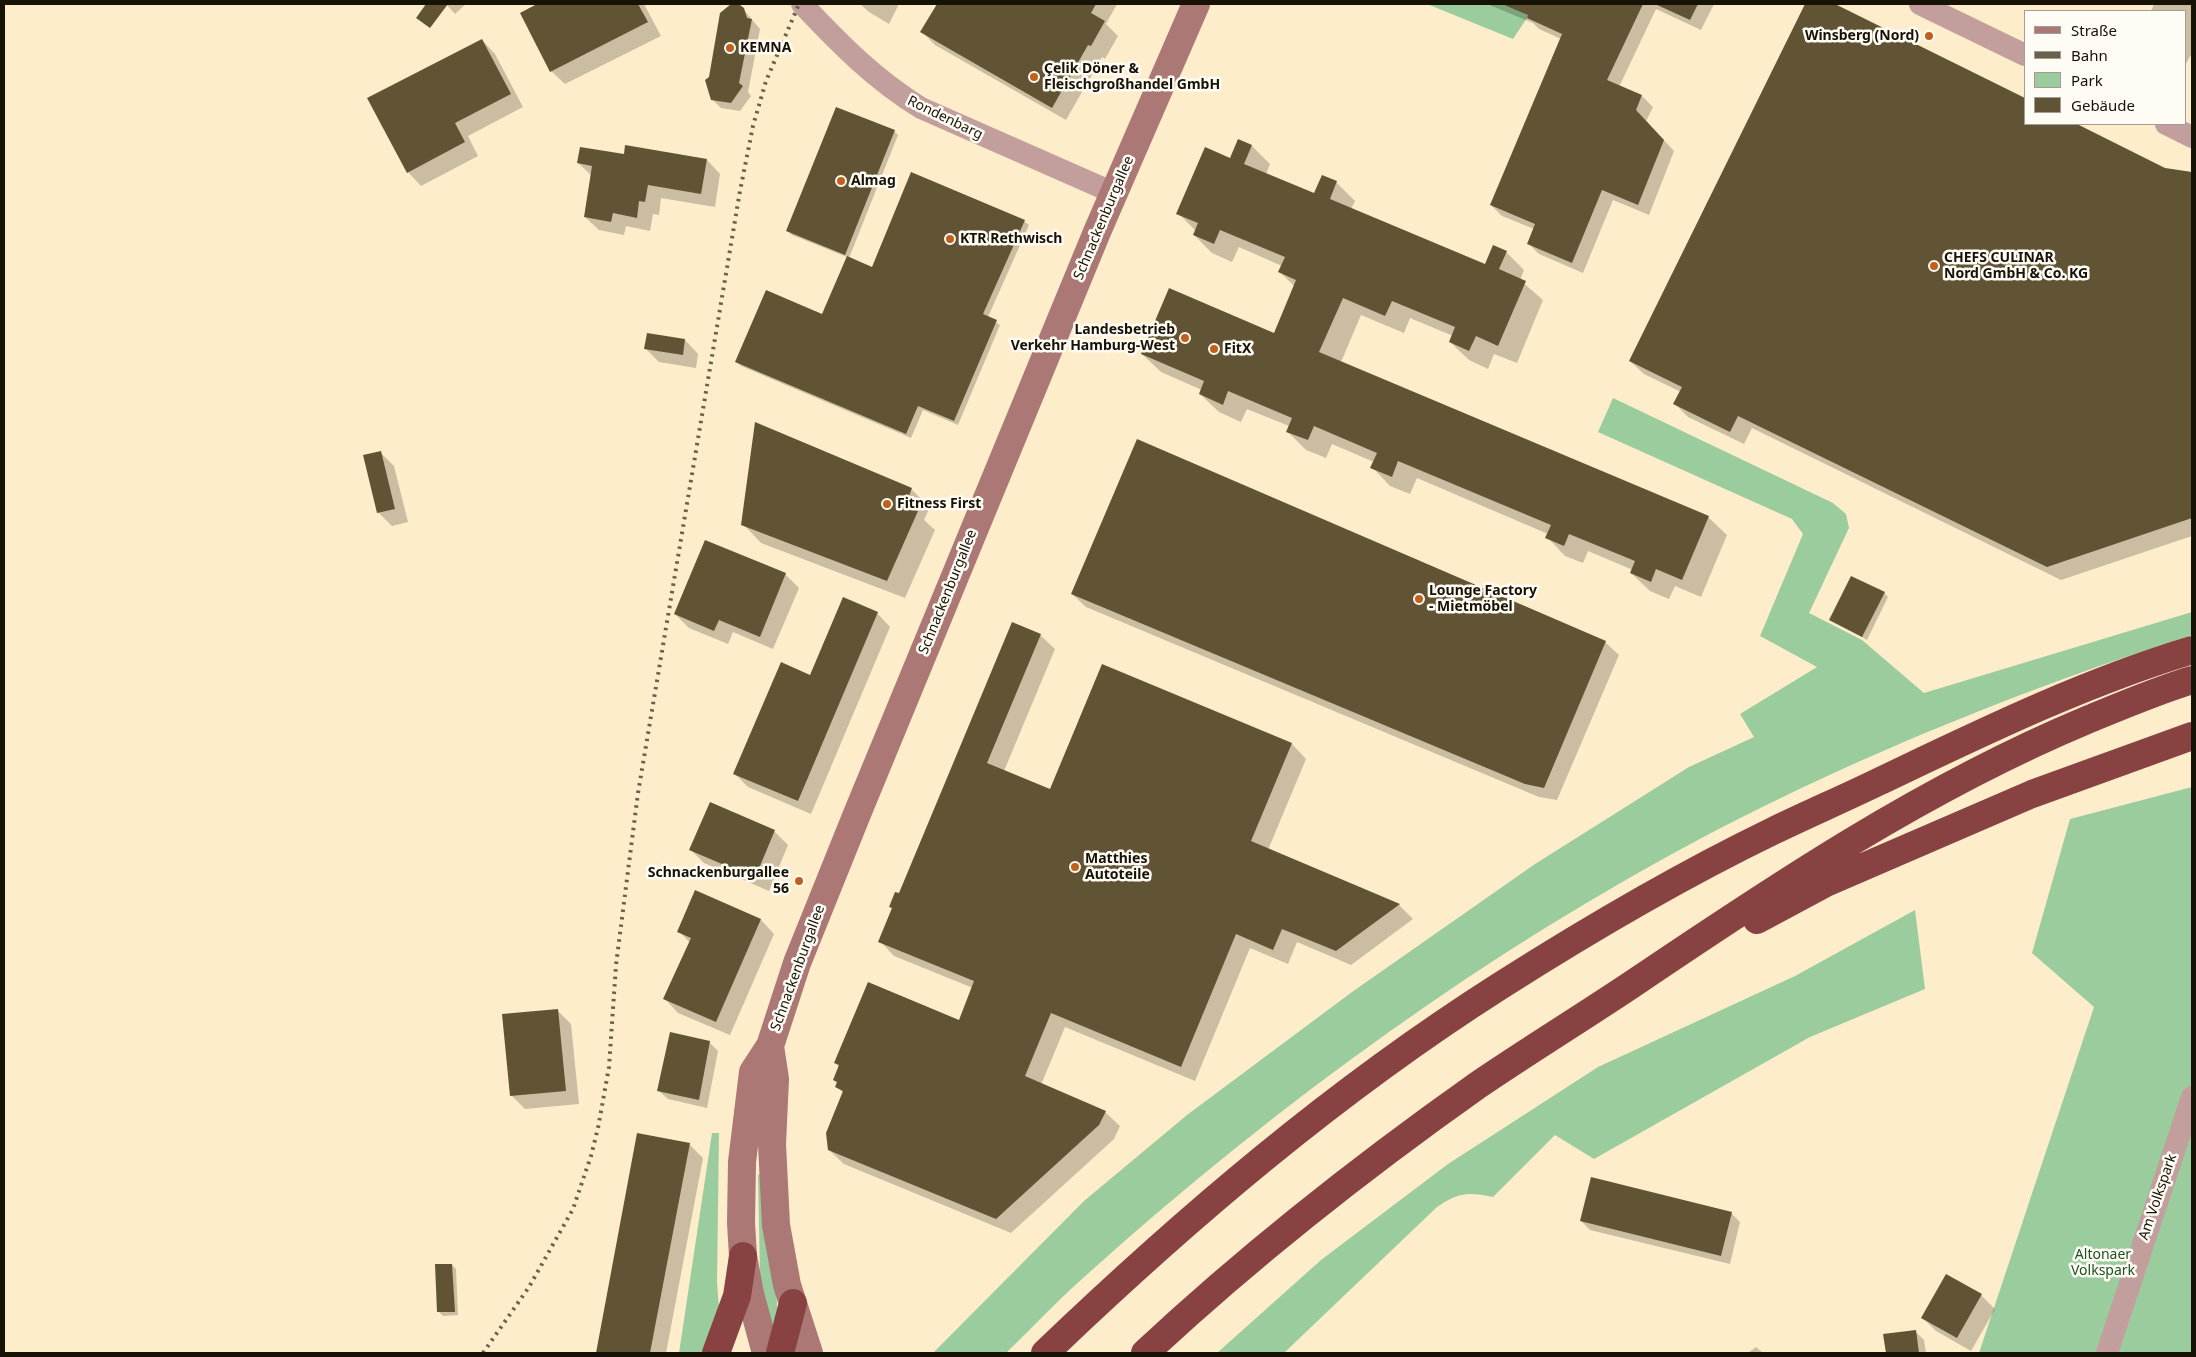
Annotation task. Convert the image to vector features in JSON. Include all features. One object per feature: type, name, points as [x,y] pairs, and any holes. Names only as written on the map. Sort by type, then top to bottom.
[{"type":"highway","points":[[1045,1353],[1158,1247],[1279,1144],[1394,1057],[1501,985],[1681,879],[1771,832],[2055,699],[2192,650]]},
{"type":"highway","points":[[1146,1353],[1228,1280],[1366,1166],[1479,1085],[1821,860],[1912,806],[2049,736],[2132,701],[2192,680]]},
{"type":"highway","points":[[1610,999],[1826,884],[2032,794],[2192,736]]},
{"type":"highway","points":[[716,1353],[738,1296],[743,1256]]},
{"type":"highway","points":[[780,1353],[793,1303]]},
{"type":"main road","name":"Schnackenburgallee","points":[[766,1353],[752,1302],[743,1256],[741,1223],[742,1162],[746,1112],[753,1072],[770,1046],[800,956],[1114,193],[1196,4]]},
{"type":"main road","name":"Schnackenburgallee","points":[[770,1046],[775,1079],[772,1144],[776,1225],[787,1285],[809,1353]]},
{"type":"street","name":"Rondenbarg","points":[[802,4],[864,68],[921,108],[1114,193]]},
{"type":"street","points":[[1920,4],[2024,55]]},
{"type":"street","points":[[2168,125],[2192,137]]},
{"type":"street","name":"Am Volkspark","points":[[2106,1353],[2192,1097]]},
{"type":"green space","points":[[1427,4],[1533,4],[1527,18],[1513,39]]},
{"type":"green space","points":[[1613,398],[1833,503],[1846,514],[1849,528],[1809,613],[1862,640],[1924,693],[2192,612],[2192,635],[2069,677],[1887,749],[1711,833],[1628,879],[1546,927],[1467,979],[1388,1032],[1312,1089],[1237,1147],[1164,1208],[1059,1300],[1006,1353],[933,1353],[1084,1201],[1187,1115],[1352,992],[1535,864],[1689,767],[1754,737],[1740,714],[1817,667],[1760,636],[1803,534],[1792,519],[1598,432]]},
{"type":"green space","name":"Altonaer Volkspark","points":[[2192,787],[2192,1353],[1979,1353],[2094,1007],[2032,953],[2070,819]]},
{"type":"green space","points":[[1915,910],[1925,989],[1810,1037],[1594,1159],[1555,1135],[1493,1197],[1477,1194],[1458,1196],[1437,1207],[1284,1353],[1217,1353],[1321,1260],[1448,1164],[1598,1067],[1795,976]]},
{"type":"green space","points":[[712,1133],[719,1133],[717,1283],[719,1308],[703,1353],[679,1353]]},
{"type":"green space","points":[[760,1174],[776,1287],[779,1337],[767,1317],[760,1276],[758,1175]]},
{"type":"building","points":[[426,4],[448,4],[430,28],[416,18]]},
{"type":"building","points":[[537,4],[638,4],[648,22],[550,72],[520,13]]},
{"type":"building","name":"KEMNA","points":[[731,4],[740,5],[744,8],[747,18],[752,19],[739,83],[743,86],[731,103],[711,100],[705,80],[709,77],[720,13]]},
{"type":"building","name":"Çelik Döner & Fleischgroßhandel GmbH","points":[[937,4],[1096,4],[1091,13],[1105,21],[1091,46],[1088,45],[1052,108],[920,32]]},
{"type":"building","points":[[1502,4],[1643,4],[1607,80],[1642,95],[1636,110],[1664,140],[1638,205],[1602,190],[1572,263],[1527,244],[1535,224],[1490,205],[1562,34],[1527,18],[1528,15]]},
{"type":"building","points":[[1655,4],[1698,4],[1690,20]]},
{"type":"building","name":"CHEFS CULINAR Nord GmbH & Co. KG","points":[[1805,4],[1835,4],[2024,98],[2024,125],[2079,125],[2165,168],[2192,172],[2192,518],[2047,567],[1738,416],[1730,432],[1673,404],[1682,387],[1629,361]]},
{"type":"building","points":[[482,39],[511,94],[455,123],[465,142],[407,173],[367,98]]},
{"type":"building","name":"Almag","points":[[836,107],[895,130],[845,255],[786,231]]},
{"type":"building","points":[[1238,139],[1252,145],[1244,164],[1314,193],[1322,175],[1337,181],[1330,199],[1485,264],[1493,245],[1507,251],[1499,269],[1526,281],[1498,346],[1476,336],[1469,351],[1449,342],[1455,327],[1392,301],[1385,316],[1343,298],[1319,352],[1709,516],[1682,580],[1656,569],[1651,582],[1630,573],[1635,561],[1569,534],[1564,546],[1545,538],[1551,525],[1398,461],[1392,477],[1370,468],[1377,453],[1314,426],[1308,440],[1286,432],[1292,418],[1228,391],[1223,405],[1199,394],[1204,381],[1141,354],[1169,288],[1274,333],[1296,280],[1278,272],[1285,257],[1220,230],[1214,244],[1193,235],[1198,223],[1176,214],[1205,147],[1230,158]]},
{"type":"building","points":[[625,145],[707,159],[701,194],[648,185],[645,202],[639,201],[637,218],[613,213],[611,222],[584,217],[592,166],[577,163],[580,147],[624,154]]},
{"type":"building","points":[[911,172],[1025,220],[983,314],[997,320],[954,421],[918,406],[906,434],[735,362],[766,290],[822,314],[847,256],[872,267]]},
{"type":"building","points":[[647,333],[685,339],[683,355],[644,349]]},
{"type":"building","points":[[755,422],[912,488],[905,506],[918,511],[887,581],[741,525]]},
{"type":"building","points":[[1137,439],[1606,641],[1544,788],[1525,784],[1071,594]]},
{"type":"building","points":[[381,451],[395,509],[377,513],[363,455]]},
{"type":"building","points":[[705,540],[786,573],[760,637],[719,620],[714,631],[674,614]]},
{"type":"building","points":[[1851,576],[1885,592],[1862,637],[1829,620]]},
{"type":"building","points":[[843,597],[878,612],[798,801],[733,774],[781,662],[810,675]]},
{"type":"building","name":"Matthies Autoteile","points":[[1012,622],[1041,634],[987,763],[1050,789],[1102,664],[1292,743],[1251,841],[1400,904],[1336,951],[1282,929],[1273,950],[1236,934],[1181,1067],[1051,1013],[1025,1076],[1106,1111],[1099,1125],[996,1219],[828,1150],[826,1133],[843,1091],[835,1087],[837,1082],[833,1080],[839,1065],[834,1063],[868,982],[959,1020],[974,981],[878,942],[892,908],[889,907],[895,892],[899,893]]},
{"type":"building","points":[[710,802],[775,830],[755,878],[689,850]]},
{"type":"building","points":[[695,890],[761,919],[716,1022],[663,999],[691,938],[677,932]]},
{"type":"building","points":[[558,1009],[566,1091],[510,1096],[502,1014]]},
{"type":"building","points":[[670,1032],[710,1041],[699,1100],[657,1091]]},
{"type":"building","points":[[637,1133],[690,1143],[650,1353],[596,1353]]},
{"type":"building","points":[[1591,1177],[1732,1212],[1721,1256],[1580,1221]]},
{"type":"building","points":[[435,1264],[452,1264],[455,1312],[437,1312]]},
{"type":"building","points":[[1946,1274],[1982,1294],[1957,1338],[1921,1318]]},
{"type":"building","points":[[1916,1330],[1919,1353],[1886,1353],[1883,1334]]},
{"type":"railway","points":[[483,1353],[529,1287],[573,1209],[591,1156],[598,1128],[609,1067],[616,965],[638,793],[740,191],[753,126],[766,81],[799,4]]},
{"type":"place","name":"Winsberg (Nord)","points":[[1929,36]]},
{"type":"place","name":"KEMNA","points":[[730,48]]},
{"type":"place","name":"Çelik Döner & Fleischgroßhandel GmbH","points":[[1034,77]]},
{"type":"place","name":"Almag","points":[[841,181]]},
{"type":"place","name":"KTR Rethwisch","points":[[950,239]]},
{"type":"place","name":"CHEFS CULINAR Nord GmbH & Co. KG","points":[[1934,266]]},
{"type":"place","name":"Landesbetrieb Verkehr Hamburg-West","points":[[1185,338]]},
{"type":"place","name":"FitX","points":[[1214,349]]},
{"type":"place","name":"Fitness First","points":[[887,504]]},
{"type":"place","name":"Lounge Factory - Mietmöbel","points":[[1419,599]]},
{"type":"place","name":"Matthies Autoteile","points":[[1075,867]]},
{"type":"place","name":"Schnackenburgallee 56","points":[[799,881]]}]
